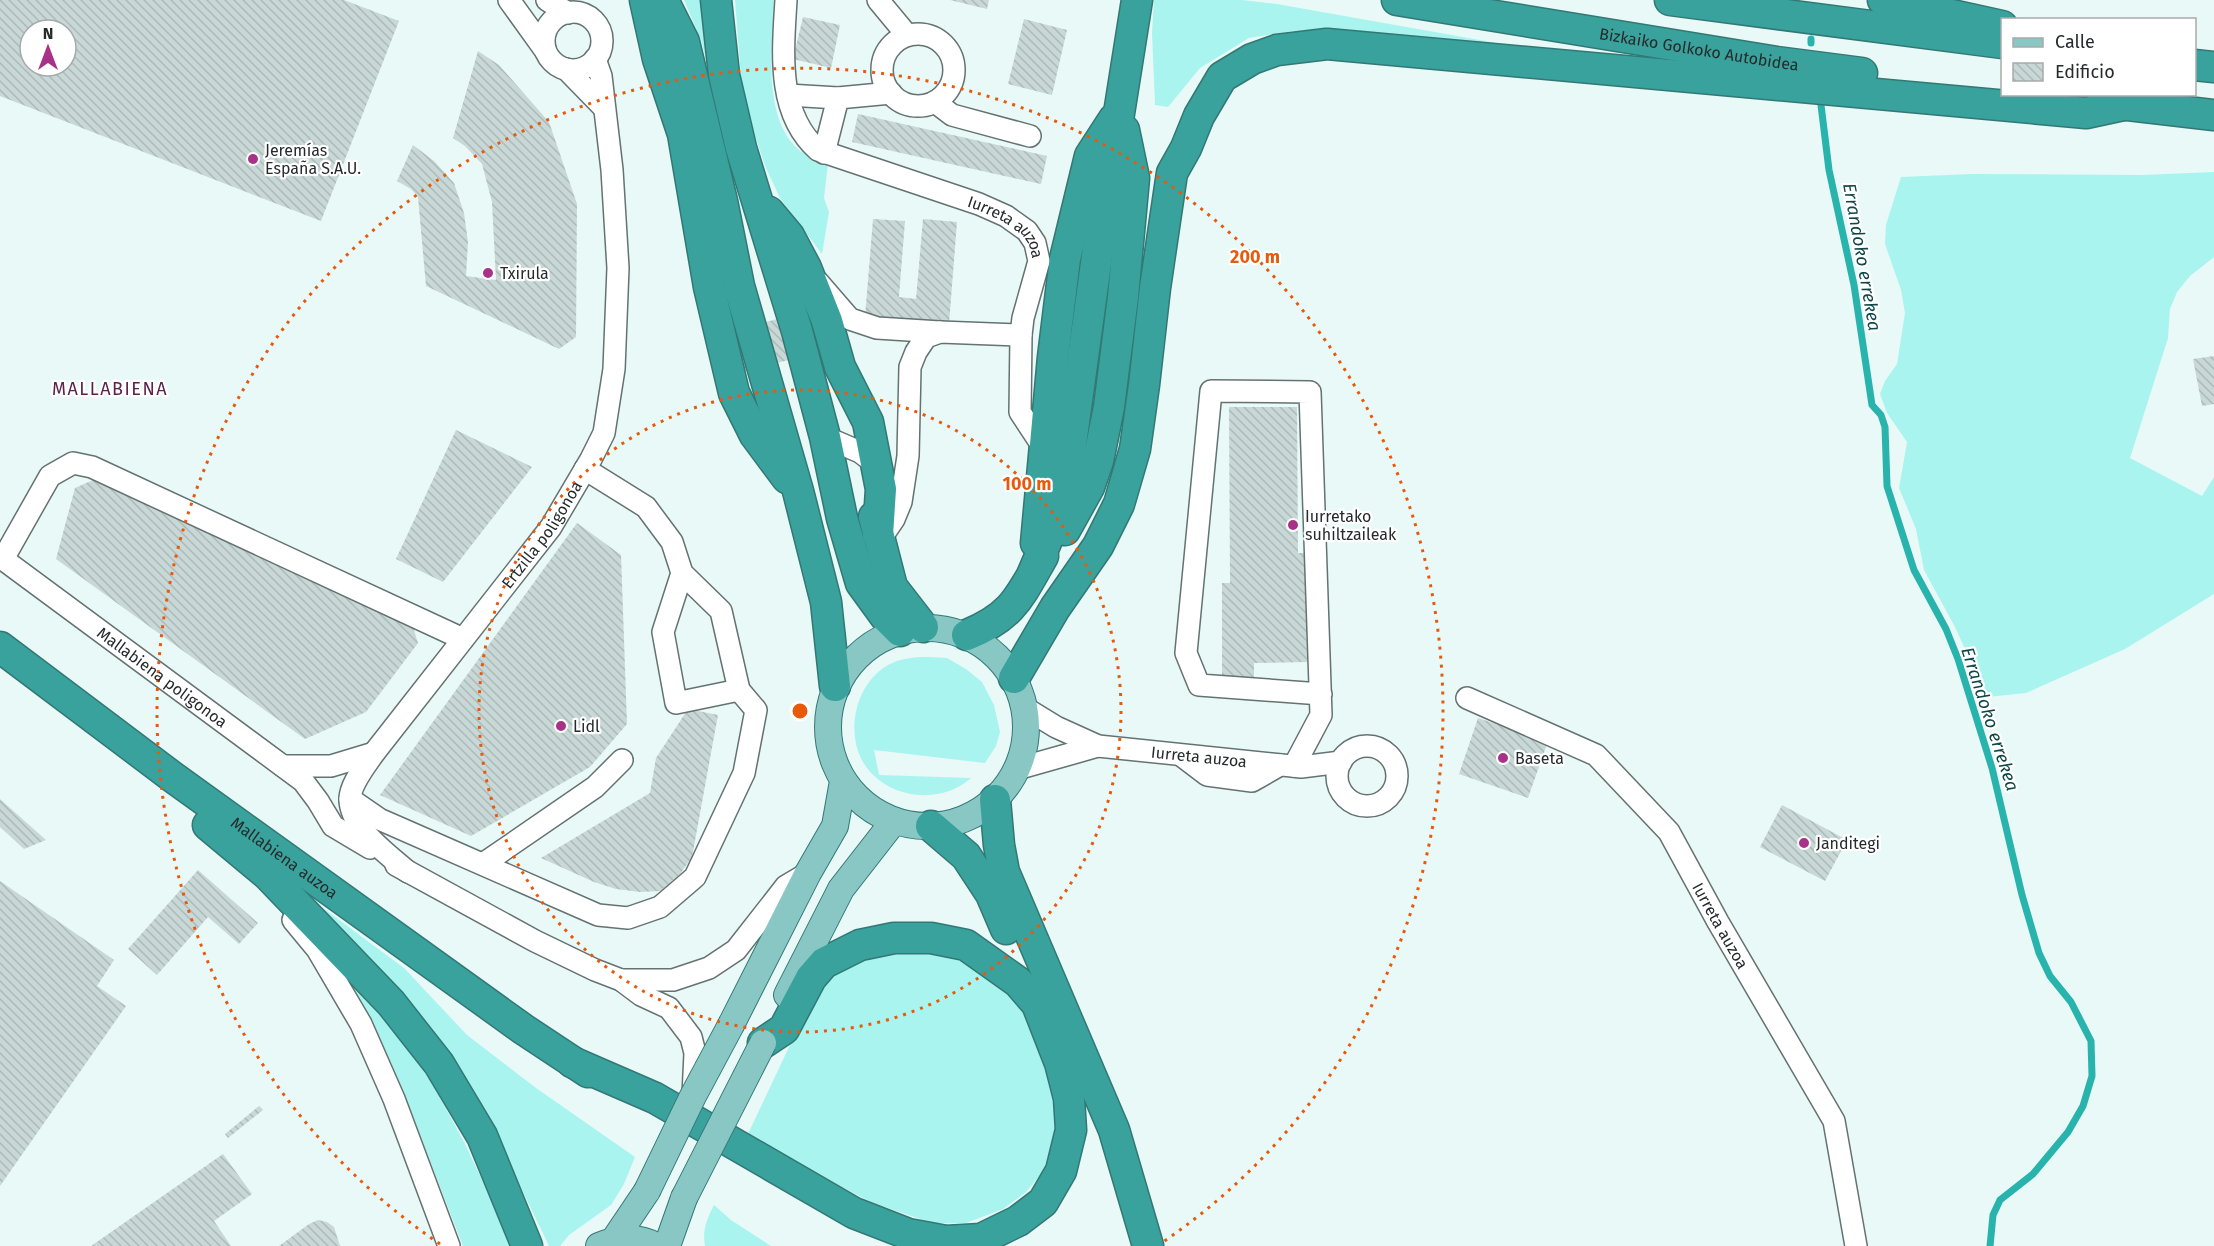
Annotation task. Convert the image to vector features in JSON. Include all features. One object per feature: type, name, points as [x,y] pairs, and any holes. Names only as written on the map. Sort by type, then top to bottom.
[{"type":"highway","points":[[645,0],[658,59],[683,134],[680,151],[696,215],[708,287],[734,393],[755,435],[798,491]]},
{"type":"highway","points":[[663,0],[684,42],[719,189],[739,286],[798,491],[826,602],[836,686]]},
{"type":"highway","points":[[716,0],[724,75],[741,148],[797,331],[825,437],[842,518],[861,583],[885,616],[911,629]]},
{"type":"highway","points":[[967,636],[991,625],[1012,607],[1033,573],[1063,502],[1137,0]]},
{"type":"highway","name":"Bizkaiko Golkoko Autobidea","points":[[1397,0],[1777,62],[2001,90]]},
{"type":"highway","points":[[1670,0],[1733,5],[2001,44]]},
{"type":"highway","points":[[1883,0],[2001,26]]},
{"type":"highway","points":[[1014,678],[1031,646],[1048,630],[1100,563],[1123,528],[1135,500],[1154,422],[1179,161],[1198,116],[1222,77],[1252,59],[1277,50],[1327,44],[2086,113],[2123,105]]},
{"type":"highway","points":[[2196,65],[2214,67]]},
{"type":"highway","points":[[2055,96],[2214,115]]},
{"type":"highway","points":[[1033,573],[1053,357],[1065,259],[1090,156],[1120,109]]},
{"type":"highway","points":[[757,198],[789,236],[806,268],[827,321],[840,367],[854,398],[868,458],[878,538],[892,587],[911,629]]},
{"type":"highway","points":[[0,647],[268,875],[391,1003],[440,1064],[482,1136],[527,1246]]},
{"type":"highway","name":"Mallabiena auzoa","points":[[0,647],[184,785],[572,1062]]},
{"type":"highway","points":[[995,800],[1004,872],[1114,1131],[1148,1246]]},
{"type":"highway","points":[[572,1062],[655,1098],[854,1213],[908,1234],[946,1241],[981,1239],[1017,1221],[1043,1202],[1061,1171],[1071,1130],[1070,1098],[1060,1063],[991,894],[966,856],[931,826]]},
{"type":"highway","points":[[763,1043],[784,1029],[812,978],[824,963],[860,945],[894,938],[931,938],[966,945],[1018,982],[1037,1004]]},
{"type":"highway","points":[[572,1062],[760,1182],[880,1246]]},
{"type":"main road","points":[[911,629],[945,629],[967,636],[986,646],[1002,661],[1014,678],[1025,708],[1026,740],[1017,769],[1010,782],[995,800],[976,814],[954,822],[931,826],[894,821],[865,805],[843,781],[830,751],[827,718],[836,686],[851,662],[873,643],[911,629]]},
{"type":"main road","points":[[606,1243],[647,1191],[693,1096],[808,873],[836,826],[843,781]]},
{"type":"main road","points":[[667,1246],[684,1198],[842,889],[894,821]]},
{"type":"main road","points":[[606,1243],[632,1238],[656,1246]]},
{"type":"street","points":[[509,0],[550,58],[557,65],[566,69],[604,108]]},
{"type":"street","points":[[547,0],[568,13]]},
{"type":"street","name":"Iurreta auzoa","points":[[786,0],[784,82],[794,118],[805,139],[824,153],[979,204],[1006,216],[1027,231],[1035,243],[1039,261],[1023,318],[1021,335],[1020,412],[1045,450]]},
{"type":"street","points":[[878,0],[907,35]]},
{"type":"street","points":[[545,50],[544,40],[551,22],[559,16],[578,13],[595,22],[602,40],[600,51],[595,59],[582,68],[566,69]]},
{"type":"street","points":[[919,33],[931,36],[949,51],[954,62],[951,85],[935,102],[911,105],[900,101],[885,83],[882,72],[883,60],[888,49],[897,40],[907,35],[919,33]]},
{"type":"street","name":"Ertzilla poligonoa","points":[[463,639],[550,527],[585,469],[603,433],[615,369],[618,267],[612,170],[602,76],[595,59]]},
{"type":"street","points":[[788,95],[838,98],[891,93]]},
{"type":"street","points":[[824,153],[838,98]]},
{"type":"street","points":[[935,102],[952,115],[1030,136]]},
{"type":"street","points":[[680,151],[719,189]]},
{"type":"street","points":[[806,268],[850,319],[877,328],[1021,335]]},
{"type":"street","points":[[878,538],[894,519],[901,502],[908,456],[910,367],[908,350],[900,336],[886,329]]},
{"type":"street","points":[[910,367],[916,352],[926,338],[940,332]]},
{"type":"street","points":[[1292,766],[1321,715],[1310,392],[1211,391],[1186,653],[1198,685],[1320,694]]},
{"type":"street","points":[[825,437],[868,458]]},
{"type":"street","name":"Mallabiena poligonoa","points":[[408,872],[333,826],[303,781],[2,558],[50,476],[73,464],[92,467],[463,639]]},
{"type":"street","points":[[350,799],[379,819],[598,915],[628,918],[660,907],[695,877],[744,773],[756,710],[739,690],[721,611],[682,573],[672,542],[646,507],[585,469]]},
{"type":"street","points":[[682,573],[663,632],[676,703],[739,690]]},
{"type":"street","points":[[463,639],[358,776],[350,799],[357,824],[408,872],[535,941],[621,980],[641,995],[669,1008],[691,1037],[695,1053],[693,1096]]},
{"type":"street","name":"Iurreta auzoa","points":[[1467,698],[1596,755],[1670,832],[1718,922],[1834,1121],[1856,1246]]},
{"type":"street","points":[[1025,708],[1056,727],[1098,746]]},
{"type":"street","points":[[1017,769],[1098,746]]},
{"type":"street","name":"Iurreta auzoa","points":[[1098,746],[1182,756],[1207,775],[1252,781],[1292,766]]},
{"type":"street","points":[[1374,748],[1390,758],[1397,776],[1391,794],[1384,801],[1375,805],[1355,804],[1341,790],[1338,781],[1341,762],[1355,749],[1374,748]]},
{"type":"street","points":[[282,766],[331,766],[374,753]]},
{"type":"street","points":[[483,864],[595,787],[622,760]]},
{"type":"street","points":[[1292,766],[1341,762]]},
{"type":"street","points":[[1292,766],[1341,790]]},
{"type":"street","points":[[223,837],[317,949],[361,1024],[394,1099],[449,1246]]},
{"type":"street","points":[[621,980],[673,980],[708,968],[736,950],[786,886],[808,873]]},
{"type":"shaded area","points":[[684,0],[707,0],[726,138],[701,40]]},
{"type":"shaded area","points":[[735,0],[774,0],[771,59],[774,100],[779,119],[787,136],[799,150],[828,163],[824,198],[829,212],[822,254],[780,198],[766,168],[742,90]]},
{"type":"shaded area","points":[[1154,0],[1242,0],[1277,4],[1564,55],[1343,29],[1292,31],[1249,38],[1200,68],[1168,107],[1155,105],[1152,33]]},
{"type":"shaded area","points":[[2214,172],[2214,257],[2190,276],[2177,292],[2170,309],[2168,338],[2130,458],[2202,496],[2214,477],[2214,594],[2125,649],[2026,693],[1987,697],[1955,627],[1924,570],[1916,529],[1899,488],[1907,442],[1887,413],[1880,394],[1885,381],[1897,364],[1905,313],[1901,290],[1885,244],[1886,225],[1901,177],[1972,174],[2142,175]]},
{"type":"shaded area","points":[[928,657],[947,658],[982,682],[994,705],[1000,732],[996,746],[985,763],[874,750],[879,775],[971,778],[944,793],[929,795],[899,791],[885,784],[863,762],[855,736],[855,722],[861,695],[877,673],[898,661]]},
{"type":"shaded area","points":[[300,891],[404,968],[467,1035],[536,1088],[635,1157],[624,1184],[611,1205],[569,1235],[560,1246],[549,1246],[509,1163]]},
{"type":"shaded area","points":[[868,952],[940,952],[977,967],[999,982],[1026,1013],[1039,1040],[1061,1127],[1046,1168],[1026,1192],[1003,1209],[966,1223],[932,1223],[873,1203],[746,1138],[816,990],[834,967]]},
{"type":"shaded area","points":[[339,966],[393,1029],[432,1083],[492,1201],[509,1246],[463,1246],[384,1049]]},
{"type":"shaded area","points":[[714,1205],[731,1220],[771,1246],[705,1246],[706,1225]]},
{"type":"building","name":"Jeremías España S.A.U.","points":[[0,0],[344,0],[399,21],[321,221],[0,96]]},
{"type":"building","points":[[950,0],[989,0],[987,9]]},
{"type":"building","points":[[803,17],[840,25],[831,68],[793,59]]},
{"type":"building","points":[[1024,19],[1067,30],[1052,95],[1008,84]]},
{"type":"building","points":[[478,51],[499,65],[549,122],[577,204],[576,337],[559,349],[426,286],[418,197],[411,189],[397,181],[413,145],[434,161],[454,183],[464,213],[468,242],[466,276],[496,280],[492,202],[482,164],[465,146],[453,138]]},
{"type":"building","points":[[858,114],[1047,156],[1041,184],[852,142]]},
{"type":"building","points":[[873,219],[905,221],[899,297],[916,299],[923,219],[957,222],[949,324],[865,317]]},
{"type":"building","points":[[815,309],[826,350],[743,372],[732,331]]},
{"type":"building","points":[[2214,356],[2214,404],[2202,406],[2193,359]]},
{"type":"building","points":[[1229,407],[1297,407],[1298,553],[1306,553],[1307,662],[1254,663],[1254,677],[1222,677],[1222,583],[1230,583]]},
{"type":"building","points":[[456,430],[532,467],[443,582],[396,559]]},
{"type":"building","points":[[93,480],[413,627],[418,643],[366,712],[305,739],[56,559],[75,488]]},
{"type":"building","points":[[577,523],[621,555],[627,724],[590,767],[471,836],[380,795]]},
{"type":"building","points":[[688,709],[718,715],[692,857],[680,874],[660,891],[640,892],[616,889],[594,882],[541,858],[650,793],[656,758]]},
{"type":"building","name":"Baseta","points":[[1478,718],[1548,741],[1528,798],[1459,774]]},
{"type":"building","points":[[0,799],[46,840],[24,849],[0,827]]},
{"type":"building","name":"Janditegi","points":[[1782,805],[1847,840],[1825,881],[1760,847]]},
{"type":"building","points":[[198,870],[258,923],[239,944],[208,917],[157,975],[128,949]]},
{"type":"building","points":[[0,881],[114,960],[97,986],[126,1006],[0,1186]]},
{"type":"building","points":[[259,1106],[263,1110],[228,1138],[225,1134]]},
{"type":"building","points":[[223,1154],[252,1194],[214,1221],[231,1246],[91,1246]]},
{"type":"building","points":[[318,1220],[334,1227],[340,1246],[279,1246],[309,1224]]},
{"type":"waterway","name":"Errandoko errekea","points":[[1820,97],[1829,170],[1854,285],[1872,405],[1881,415],[1885,427],[1887,486],[1914,570],[1946,629],[1958,659],[1992,768],[2022,895],[2039,953],[2050,976],[2071,1002],[2091,1041],[2092,1076],[2083,1106],[2068,1132],[2033,1174],[2000,1200],[1993,1215],[1990,1246]]},
{"type":"place","name":"Jeremías España S.A.U.","points":[[253,159]]},
{"type":"place","name":"Txirula","points":[[488,273]]},
{"type":"place","name":"Iurretako suhiltzaileak","points":[[1293,525]]},
{"type":"place","name":"Lidl","points":[[561,726]]},
{"type":"place","name":"Baseta","points":[[1503,758]]},
{"type":"place","name":"Janditegi","points":[[1804,843]]},
{"type":"district","name":"MALLABIENA","points":[[110,389]]}]
